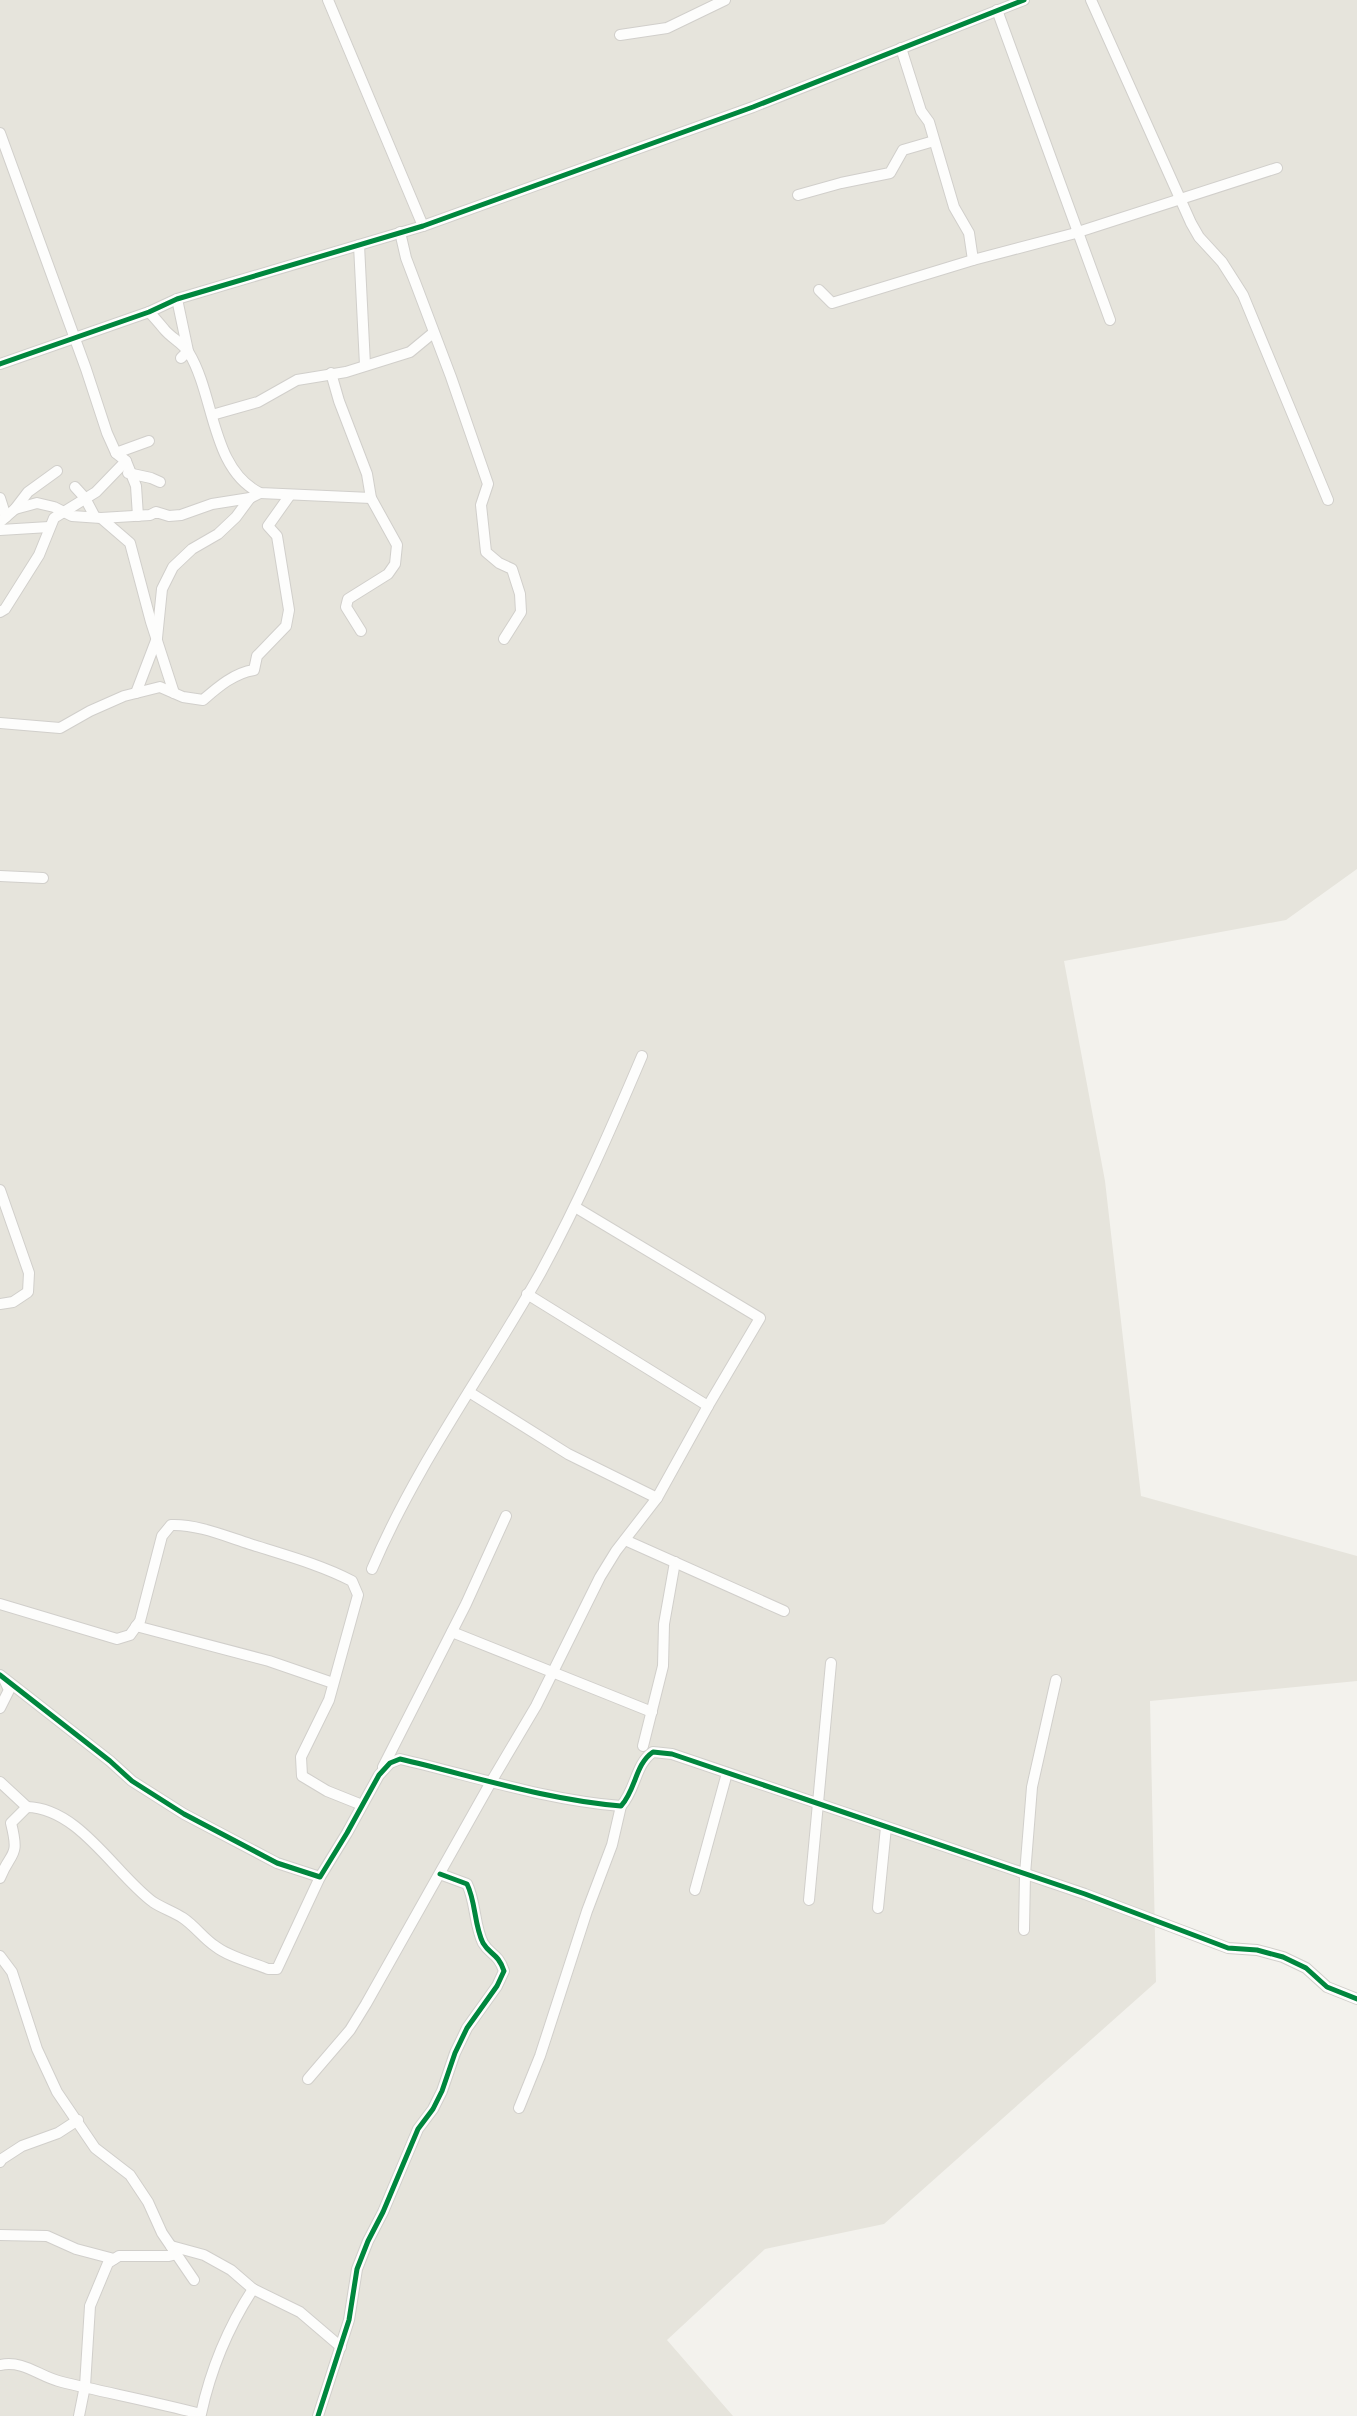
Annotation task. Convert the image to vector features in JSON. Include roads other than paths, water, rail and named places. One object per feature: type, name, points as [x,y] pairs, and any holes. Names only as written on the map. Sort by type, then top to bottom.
[{"type":"street","points":[[328,0],[423,226]]},
{"type":"street","points":[[0,364],[149,312],[177,299],[423,226],[752,107],[1024,0]]},
{"type":"street","points":[[1091,0],[1180,199],[1199,237],[1222,262],[1243,295],[1328,500]]},
{"type":"street","points":[[620,35],[667,28],[719,1]]},
{"type":"street","points":[[997,10],[1110,320]]},
{"type":"street","points":[[901,48],[919,104],[928,122],[954,207],[970,233],[973,260]]},
{"type":"street","points":[[0,133],[74,337],[106,433],[116,453],[126,461],[136,486],[138,516]]},
{"type":"street","points":[[798,195],[840,182],[890,173],[903,150],[934,141]]},
{"type":"street","points":[[818,290],[832,303],[973,260],[1078,232],[1277,168]]},
{"type":"street","points":[[400,232],[406,258],[488,484],[481,505],[486,552],[499,563],[512,569],[520,594],[521,612],[504,639]]},
{"type":"street","points":[[359,245],[365,365]]},
{"type":"street","points":[[177,299],[184,355]]},
{"type":"street","points":[[149,312],[184,355],[212,416],[233,472],[255,496]]},
{"type":"street","points":[[212,416],[258,402],[297,380],[346,372],[410,352],[433,333]]},
{"type":"street","points":[[331,373],[339,401],[367,474],[372,498],[397,545],[395,564],[388,574],[348,599],[346,607],[361,631]]},
{"type":"street","points":[[116,453],[149,441]]},
{"type":"street","points":[[0,612],[5,609],[39,556],[54,518],[64,514],[84,498],[100,489],[126,461]]},
{"type":"street","points":[[3,519],[15,509],[29,491],[57,471]]},
{"type":"street","points":[[114,472],[152,478],[160,482]]},
{"type":"street","points":[[75,487],[98,518],[130,543],[174,693]]},
{"type":"street","points":[[29,491],[37,504]]},
{"type":"street","points":[[15,509],[37,504],[54,507],[64,514],[98,518],[138,516],[156,512],[169,516],[181,515],[212,504],[255,496],[290,495],[372,498]]},
{"type":"street","points":[[0,723],[60,728],[90,711],[136,693],[160,687],[184,697],[203,700],[218,686],[242,672],[254,670],[257,656],[286,626],[289,610],[280,566],[277,536],[268,526],[290,495]]},
{"type":"street","points":[[136,693],[157,638],[162,589],[173,567],[192,549],[218,534],[255,496]]},
{"type":"street","points":[[0,498],[3,519]]},
{"type":"street","points":[[0,530],[49,527]]},
{"type":"street","points":[[0,876],[43,878]]},
{"type":"street","points":[[372,1569],[403,1501],[527,1294],[575,1207],[642,1056]]},
{"type":"street","points":[[0,1190],[29,1273],[28,1292],[13,1302],[0,1304]]},
{"type":"street","points":[[308,2079],[350,2030],[554,1672],[600,1577],[625,1540],[658,1498],[708,1406],[760,1318],[575,1207]]},
{"type":"street","points":[[527,1294],[708,1406]]},
{"type":"street","points":[[469,1392],[568,1454],[658,1498]]},
{"type":"street","points":[[0,1782],[26,1807],[49,1812],[70,1824],[95,1844],[153,1901],[184,1918],[216,1947],[268,1969],[277,1969],[320,1877],[379,1775],[452,1632],[506,1516]]},
{"type":"street","points":[[0,1604],[118,1639],[130,1635],[140,1621],[162,1536],[171,1525],[184,1525],[222,1535],[305,1561],[352,1581],[358,1595],[329,1700],[302,1757],[302,1776],[327,1791],[362,1805]]},
{"type":"street","points":[[625,1540],[784,1611]]},
{"type":"street","points":[[642,1746],[664,1666],[664,1624],[675,1562]]},
{"type":"street","points":[[136,1626],[269,1661],[334,1683]]},
{"type":"street","points":[[452,1632],[652,1712]]},
{"type":"street","points":[[808,1900],[831,1663]]},
{"type":"street","points":[[0,1708],[9,1690],[2,1676]]},
{"type":"street","points":[[2,1676],[110,1761],[132,1781],[184,1814],[277,1863],[320,1877]]},
{"type":"street","points":[[1024,1930],[1025,1874],[1032,1786],[1056,1680]]},
{"type":"street","points":[[519,2108],[540,2056],[587,1911],[612,1845],[621,1806],[631,1791],[644,1758],[653,1752],[672,1754],[1025,1874],[1228,1948],[1256,1950],[1283,1957],[1306,1968],[1328,1987],[1357,1999]]},
{"type":"street","points":[[379,1775],[390,1763],[400,1759],[490,1782],[598,1804],[621,1806]]},
{"type":"street","points":[[695,1890],[727,1773]]},
{"type":"street","points":[[0,1878],[3,1866],[15,1854],[15,1840],[11,1823],[26,1807]]},
{"type":"street","points":[[878,1908],[886,1827]]},
{"type":"street","points":[[318,2416],[349,2320],[358,2269],[368,2241],[383,2212],[418,2129],[433,2109],[442,2091],[455,2053],[467,2028],[497,1986],[504,1971],[500,1959],[484,1945],[476,1921],[473,1896],[467,1884],[440,1874]]},
{"type":"street","points":[[0,1956],[12,1972],[37,2049],[57,2092],[78,2120],[95,2148],[130,2175],[148,2202],[162,2233],[194,2280]]},
{"type":"street","points":[[0,2162],[2,2158],[22,2146],[58,2133],[78,2120]]},
{"type":"street","points":[[0,2235],[48,2236],[76,2249],[114,2259]]},
{"type":"street","points":[[174,2250],[204,2255],[231,2270],[253,2289],[300,2312],[341,2347]]},
{"type":"street","points":[[79,2416],[85,2386],[90,2306],[108,2263],[118,2256],[169,2256],[174,2250]]},
{"type":"street","points":[[0,2365],[13,2363],[29,2367],[60,2382],[85,2386],[203,2415],[213,2364],[225,2336],[253,2289]]}]
